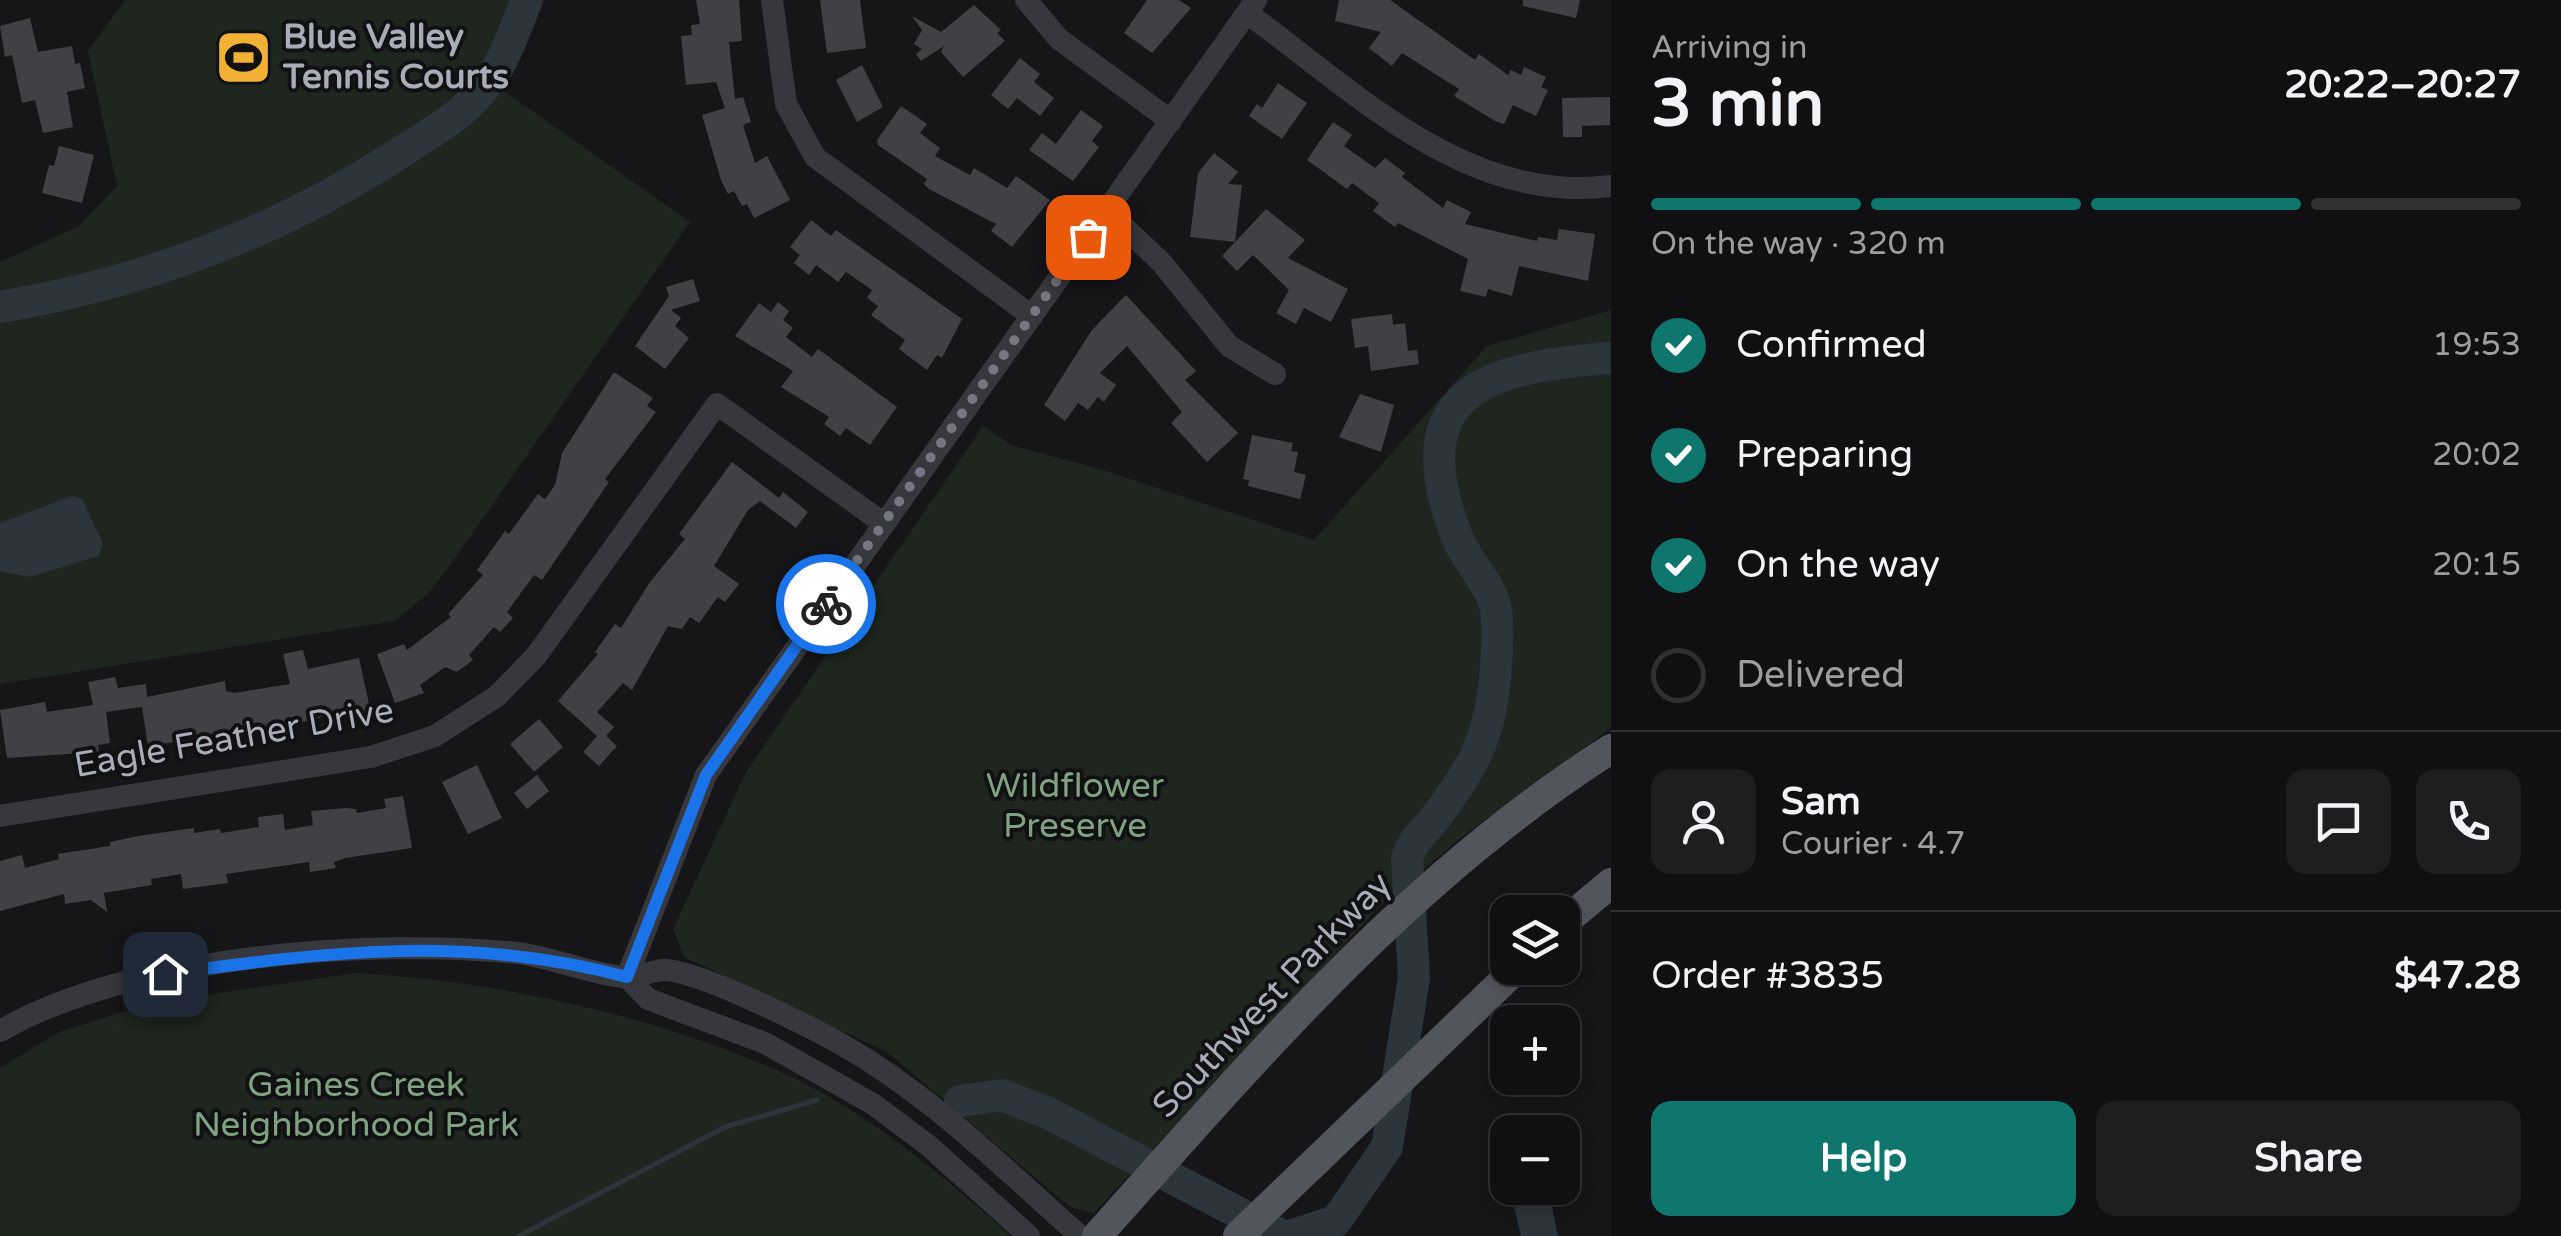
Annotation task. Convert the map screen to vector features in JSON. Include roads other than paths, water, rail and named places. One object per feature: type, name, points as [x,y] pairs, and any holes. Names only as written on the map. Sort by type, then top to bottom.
[{"type":"main road","name":"Southwest Parkway","points":[[1097,1236],[1292,1018],[1394,918],[1465,856],[1566,778],[1611,749]]},
{"type":"main road","points":[[1580,909],[1611,883]]},
{"type":"main road","points":[[1238,1236],[1499,985]]},
{"type":"street","points":[[772,0],[786,104],[815,156],[1032,316]]},
{"type":"street","points":[[1026,0],[1059,38],[1170,122]]},
{"type":"street","points":[[627,977],[706,775],[1252,7],[1418,136],[1465,164],[1541,188],[1611,186]]},
{"type":"street","points":[[1106,210],[1162,263],[1229,346],[1275,374]]},
{"type":"street","name":"Eagle Feather Drive","points":[[0,816],[371,757],[435,736],[497,696],[536,656],[717,404],[883,523]]},
{"type":"street","points":[[0,1030],[70,997],[144,977],[348,950],[516,953],[627,977],[666,970],[808,1026],[875,1066],[956,1126],[1080,1236]]},
{"type":"street","points":[[627,977],[648,999],[765,1043],[874,1104],[929,1146],[1030,1236]]},
{"type":"waterway","points":[[0,307],[157,269],[256,231],[352,182],[443,125],[474,99],[503,58],[527,0]]},
{"type":"waterway","points":[[1290,1236],[1336,1221],[1387,1147],[1414,978],[1407,859],[1415,841],[1469,768],[1483,737],[1492,701],[1496,610],[1457,537],[1442,487],[1440,448],[1448,418],[1466,396],[1493,380],[1527,369],[1611,358]]},
{"type":"waterway","points":[[960,1101],[1002,1095],[1050,1114],[1277,1233]]},
{"type":"waterway","points":[[519,1236],[725,1127],[817,1100]]},
{"type":"waterway","points":[[1336,1221],[1336,1236]]},
{"type":"place","name":"Blue Valley Tennis Courts","points":[[244,57]]},
{"type":"park label","name":"Wildflower Preserve","points":[[1075,806]]},
{"type":"park label","name":"Gaines Creek Neighborhood Park","points":[[356,1105]]}]
